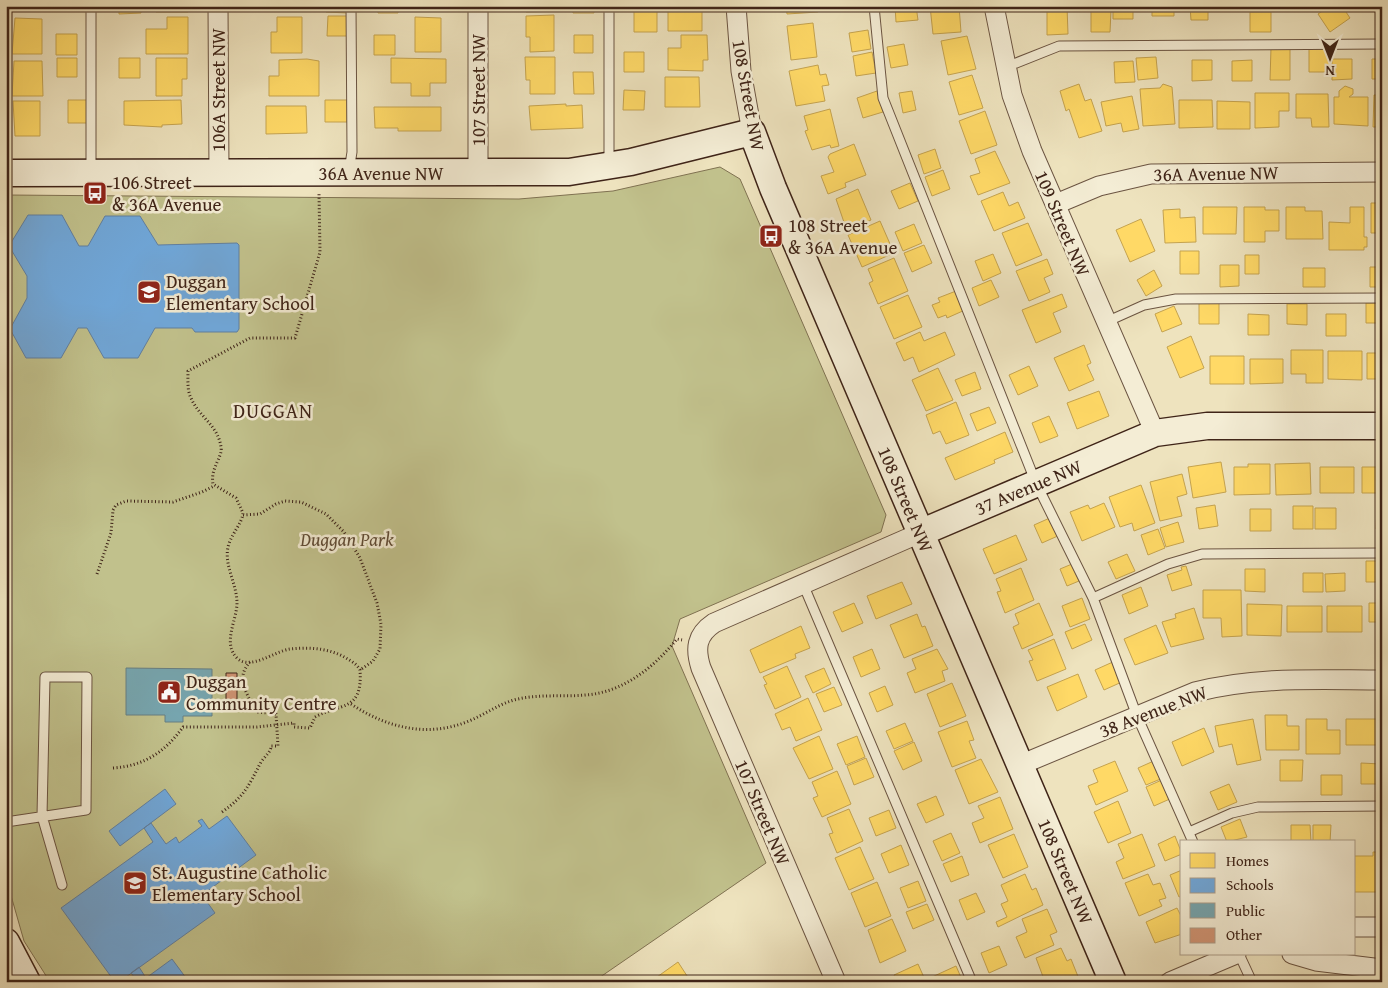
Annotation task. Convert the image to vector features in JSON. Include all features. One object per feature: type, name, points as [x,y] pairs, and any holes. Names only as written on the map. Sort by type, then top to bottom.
[{"type":"street","name":"106A Street NW","points":[[218,6],[219,173]]},
{"type":"street","name":"107 Street NW","points":[[478,6],[478,173]]},
{"type":"street","name":"108 Street NW","points":[[736,6],[741,71],[752,132],[773,188],[1113,982]]},
{"type":"street","name":"109 Street NW","points":[[994,6],[1012,95],[1032,151],[1155,433]]},
{"type":"street","name":"36A Avenue NW","points":[[6,173],[319,174],[569,172],[609,166],[752,132]]},
{"type":"street","name":"36A Avenue NW","points":[[1056,204],[1099,186],[1151,174],[1382,172]]},
{"type":"street","name":"37 Avenue NW","points":[[698,640],[706,628],[714,623],[1155,433],[1207,426],[1382,426]]},
{"type":"street","name":"107 Street NW","points":[[698,640],[696,654],[701,668],[836,982]]},
{"type":"street","name":"38 Avenue NW","points":[[1020,765],[1195,692],[1240,682],[1382,680]]},
{"type":"street","points":[[1356,927],[1382,927]]},
{"type":"street","points":[[6,942],[27,982]]},
{"type":"street","points":[[1170,982],[1232,956]]},
{"type":"street","points":[[1299,956],[1316,961],[1382,969]]},
{"type":"lane","points":[[92,6],[92,174]]},
{"type":"lane","points":[[348,173],[352,152],[351,6]]},
{"type":"lane","points":[[609,6],[609,166]]},
{"type":"lane","points":[[874,6],[883,98],[1036,483],[1093,598],[1137,716],[1192,840]]},
{"type":"lane","points":[[1005,67],[1059,46],[1382,44]]},
{"type":"lane","points":[[1106,322],[1144,305],[1176,299],[1382,298]]},
{"type":"lane","points":[[1093,598],[1176,561],[1202,554],[1382,553]]},
{"type":"lane","points":[[803,584],[972,982]]},
{"type":"lane","points":[[6,822],[42,816],[86,810],[87,677],[45,677],[42,816],[62,885]]},
{"type":"lane","points":[[1189,832],[1232,813],[1258,807],[1382,806]]},
{"type":"lane","points":[[1238,956],[1252,982]]},
{"type":"path","points":[[214,486],[213,474],[222,448],[215,429],[190,397],[188,371],[250,338],[296,338],[320,252],[319,174]]},
{"type":"path","points":[[98,574],[111,533],[114,507],[126,501],[167,502],[182,500],[214,486]]},
{"type":"path","points":[[214,486],[236,498],[242,508],[243,515],[228,547],[228,563],[236,599],[230,640],[235,656],[242,662],[250,662],[290,649],[322,649],[337,653],[349,660],[360,670]]},
{"type":"path","points":[[113,768],[131,766],[147,761],[174,740],[183,727],[257,727],[278,723],[294,723],[294,727],[310,728],[315,717],[351,704],[358,688],[360,670],[372,661],[380,650],[381,624],[377,603],[360,558],[344,532],[326,514],[301,502],[285,502],[276,504],[260,514],[243,515]]},
{"type":"path","points":[[351,704],[376,718],[399,726],[427,730],[451,727],[515,700],[538,696],[587,695],[616,688],[649,670],[677,640],[698,640]]},
{"type":"path","points":[[222,812],[244,795],[255,778],[261,763],[271,751],[272,746],[278,746],[276,714],[255,710],[242,682],[243,672],[250,662]]},
{"type":"green space","name":"Duggan Park","points":[[720,167],[740,179],[886,515],[881,532],[680,619],[672,646],[766,863],[593,982],[50,982],[24,941],[6,878],[6,195],[519,199],[613,191]]},
{"type":"building: Homes","points":[[12,6],[39,6],[39,11],[12,11]]},
{"type":"building: Homes","points":[[119,6],[141,6],[141,13],[119,14]]},
{"type":"building: Homes","points":[[157,6],[189,6],[188,12],[156,12]]},
{"type":"building: Homes","points":[[269,6],[301,6],[301,11],[269,11]]},
{"type":"building: Homes","points":[[326,6],[348,6],[348,13],[326,12]]},
{"type":"building: Homes","points":[[378,6],[398,6],[398,13],[378,13]]},
{"type":"building: Homes","points":[[410,6],[442,6],[442,11],[410,11]]},
{"type":"building: Homes","points":[[526,6],[560,6],[560,11],[526,12]]},
{"type":"building: Homes","points":[[573,6],[594,6],[594,13],[573,13]]},
{"type":"building: Homes","points":[[668,6],[696,6],[696,10],[702,10],[702,31],[668,31]]},
{"type":"building: Homes","points":[[786,6],[818,6],[818,12],[787,14]]},
{"type":"building: Homes","points":[[895,6],[916,6],[918,20],[896,22]]},
{"type":"building: Homes","points":[[930,6],[959,6],[961,32],[933,34]]},
{"type":"building: Homes","points":[[1047,6],[1067,6],[1068,34],[1047,35]]},
{"type":"building: Homes","points":[[1113,6],[1133,6],[1133,19],[1113,19]]},
{"type":"building: Homes","points":[[1152,6],[1174,6],[1174,16],[1152,16]]},
{"type":"building: Homes","points":[[1190,6],[1208,6],[1208,20],[1191,20]]},
{"type":"building: Homes","points":[[1286,6],[1302,6],[1303,9],[1287,11]]},
{"type":"building: Homes","points":[[1330,6],[1342,6],[1350,18],[1330,32],[1318,14]]},
{"type":"building: Homes","points":[[657,10],[657,32],[634,32],[634,11]]},
{"type":"building: Homes","points":[[1091,10],[1111,10],[1110,32],[1091,32]]},
{"type":"building: Homes","points":[[1250,12],[1271,12],[1271,32],[1250,32]]},
{"type":"building: Homes","points":[[554,15],[554,51],[530,52],[530,37],[526,37],[526,16]]},
{"type":"building: Homes","points":[[328,16],[348,16],[347,36],[327,36]]},
{"type":"building: Homes","points":[[167,17],[188,17],[188,54],[146,54],[146,29],[167,29]]},
{"type":"building: Homes","points":[[277,17],[302,17],[302,53],[271,53],[271,32],[277,32]]},
{"type":"building: Homes","points":[[415,17],[441,18],[441,52],[415,52]]},
{"type":"building: Homes","points":[[15,18],[42,19],[42,54],[12,54]]},
{"type":"building: Homes","points":[[813,23],[817,57],[791,60],[787,26]]},
{"type":"building: Homes","points":[[868,30],[871,49],[852,52],[849,33]]},
{"type":"building: Homes","points":[[56,34],[77,34],[77,55],[56,55]]},
{"type":"building: Homes","points":[[374,35],[395,35],[395,55],[374,55]]},
{"type":"building: Homes","points":[[574,35],[593,35],[593,53],[574,53]]},
{"type":"building: Homes","points":[[681,35],[707,35],[708,60],[703,60],[703,71],[668,70],[668,48],[681,48]]},
{"type":"building: Homes","points":[[967,36],[976,69],[948,75],[941,41]]},
{"type":"building: Homes","points":[[904,44],[908,65],[891,68],[887,47]]},
{"type":"building: Homes","points":[[1309,47],[1329,47],[1330,72],[1309,72]]},
{"type":"building: Homes","points":[[1271,48],[1290,48],[1290,80],[1270,80]]},
{"type":"building: Homes","points":[[624,52],[644,52],[644,72],[624,72]]},
{"type":"building: Homes","points":[[872,52],[876,73],[856,76],[853,56]]},
{"type":"building: Homes","points":[[525,57],[555,57],[555,94],[530,94],[530,80],[526,80]]},
{"type":"building: Homes","points":[[1156,57],[1158,78],[1138,80],[1136,58]]},
{"type":"building: Homes","points":[[57,58],[77,58],[77,77],[57,77]]},
{"type":"building: Homes","points":[[119,58],[140,58],[140,78],[119,78]]},
{"type":"building: Homes","points":[[156,58],[187,58],[187,79],[182,79],[182,96],[156,96]]},
{"type":"building: Homes","points":[[391,58],[446,59],[446,83],[430,83],[430,96],[411,96],[411,83],[391,83]]},
{"type":"building: Homes","points":[[307,59],[319,61],[319,96],[269,96],[269,76],[279,76],[279,60]]},
{"type":"building: Homes","points":[[1332,59],[1352,59],[1352,79],[1332,80]]},
{"type":"building: Homes","points":[[1372,59],[1382,59],[1382,79],[1372,79]]},
{"type":"building: Homes","points":[[1192,60],[1212,60],[1212,80],[1192,81]]},
{"type":"building: Homes","points":[[1252,60],[1252,81],[1232,81],[1232,61]]},
{"type":"building: Homes","points":[[14,61],[42,61],[43,96],[12,96]]},
{"type":"building: Homes","points":[[1133,61],[1135,82],[1115,83],[1114,62]]},
{"type":"building: Homes","points":[[818,65],[820,75],[826,74],[829,85],[822,86],[825,101],[796,106],[789,71]]},
{"type":"building: Homes","points":[[573,72],[593,72],[594,94],[574,94]]},
{"type":"building: Homes","points":[[972,75],[983,108],[959,115],[949,82]]},
{"type":"building: Homes","points":[[665,77],[699,77],[700,107],[665,107]]},
{"type":"building: Homes","points":[[1079,84],[1085,101],[1091,99],[1102,131],[1079,138],[1069,109],[1066,111],[1060,91]]},
{"type":"building: Homes","points":[[1163,84],[1172,87],[1175,124],[1143,126],[1140,89],[1160,88]]},
{"type":"building: Homes","points":[[1345,86],[1353,89],[1353,94],[1349,97],[1368,97],[1368,126],[1334,124],[1334,97],[1339,97],[1339,91]]},
{"type":"building: Homes","points":[[624,90],[645,91],[644,110],[623,110]]},
{"type":"building: Homes","points":[[877,91],[883,112],[863,118],[857,98]]},
{"type":"building: Homes","points":[[912,91],[916,110],[903,113],[899,93]]},
{"type":"building: Homes","points":[[1255,93],[1289,93],[1289,111],[1279,111],[1279,127],[1255,128]]},
{"type":"building: Homes","points":[[1296,94],[1328,94],[1329,127],[1312,127],[1311,118],[1296,118]]},
{"type":"building: Homes","points":[[1374,95],[1382,95],[1382,127],[1373,127]]},
{"type":"building: Homes","points":[[1132,96],[1139,129],[1123,132],[1121,123],[1106,126],[1101,102]]},
{"type":"building: Homes","points":[[68,100],[91,100],[91,123],[68,123]]},
{"type":"building: Homes","points":[[181,100],[182,124],[162,125],[162,127],[124,125],[124,101]]},
{"type":"building: Homes","points":[[325,100],[347,100],[347,122],[325,122]]},
{"type":"building: Homes","points":[[1179,100],[1212,100],[1213,127],[1179,128]]},
{"type":"building: Homes","points":[[13,101],[40,101],[40,136],[15,136]]},
{"type":"building: Homes","points":[[1217,101],[1250,102],[1250,129],[1217,129]]},
{"type":"building: Homes","points":[[566,104],[566,106],[582,105],[583,128],[531,130],[529,106]]},
{"type":"building: Homes","points":[[266,106],[306,106],[307,133],[266,134]]},
{"type":"building: Homes","points":[[374,107],[441,107],[441,131],[398,131],[398,128],[375,128]]},
{"type":"building: Homes","points":[[830,109],[839,146],[831,148],[830,145],[812,150],[805,131],[808,130],[804,116]]},
{"type":"building: Homes","points":[[985,111],[997,145],[971,154],[959,121]]},
{"type":"building: Homes","points":[[854,144],[866,175],[845,183],[846,187],[828,194],[821,176],[834,172],[828,157],[830,154]]},
{"type":"building: Homes","points":[[935,149],[941,168],[924,174],[918,155]]},
{"type":"building: Homes","points":[[995,151],[1010,183],[978,195],[970,176],[980,173],[975,159]]},
{"type":"building: Homes","points":[[943,170],[950,189],[932,196],[925,177]]},
{"type":"building: Homes","points":[[910,183],[918,201],[899,209],[891,191]]},
{"type":"building: Homes","points":[[858,189],[871,220],[847,231],[836,199]]},
{"type":"building: Homes","points":[[1003,192],[1009,206],[1018,202],[1025,218],[994,231],[981,201]]},
{"type":"building: Homes","points":[[1371,203],[1382,203],[1382,233],[1371,233]]},
{"type":"building: Homes","points":[[1203,207],[1237,207],[1236,234],[1203,234]]},
{"type":"building: Homes","points":[[1244,207],[1265,207],[1265,210],[1279,210],[1279,231],[1265,231],[1265,242],[1244,242]]},
{"type":"building: Homes","points":[[1286,207],[1305,207],[1305,211],[1322,211],[1323,239],[1286,239]]},
{"type":"building: Homes","points":[[1350,207],[1364,207],[1364,237],[1367,237],[1367,247],[1364,247],[1364,250],[1329,250],[1329,222],[1350,223]]},
{"type":"building: Homes","points":[[1180,209],[1180,218],[1195,217],[1196,242],[1165,243],[1163,210]]},
{"type":"building: Homes","points":[[1141,219],[1155,251],[1130,262],[1116,230]]},
{"type":"building: Homes","points":[[880,221],[894,253],[862,267],[848,235]]},
{"type":"building: Homes","points":[[1028,223],[1042,255],[1016,266],[1002,233]]},
{"type":"building: Homes","points":[[914,224],[922,243],[903,251],[895,232]]},
{"type":"building: Homes","points":[[924,245],[932,263],[912,272],[904,253]]},
{"type":"building: Homes","points":[[1180,251],[1199,251],[1199,274],[1180,274]]},
{"type":"building: Homes","points":[[993,254],[1001,273],[983,281],[975,261]]},
{"type":"building: Homes","points":[[1245,255],[1259,255],[1259,274],[1245,274]]},
{"type":"building: Homes","points":[[894,258],[908,291],[878,304],[869,283],[873,281],[868,269]]},
{"type":"building: Homes","points":[[1047,259],[1053,274],[1044,278],[1050,292],[1029,301],[1016,271]]},
{"type":"building: Homes","points":[[1220,265],[1239,265],[1239,286],[1220,287]]},
{"type":"building: Homes","points":[[1370,267],[1382,267],[1382,287],[1370,287]]},
{"type":"building: Homes","points":[[1303,268],[1325,268],[1325,287],[1303,287]]},
{"type":"building: Homes","points":[[1154,270],[1162,286],[1146,296],[1137,280]]},
{"type":"building: Homes","points":[[991,280],[999,297],[979,306],[972,288]]},
{"type":"building: Homes","points":[[956,291],[965,310],[947,318],[946,315],[938,318],[932,305],[940,302],[938,298]]},
{"type":"building: Homes","points":[[1062,294],[1067,307],[1053,313],[1061,332],[1036,343],[1022,310]]},
{"type":"building: Homes","points":[[908,295],[922,327],[894,339],[880,307]]},
{"type":"building: Homes","points":[[1199,303],[1219,303],[1219,324],[1199,324]]},
{"type":"building: Homes","points":[[1366,303],[1382,303],[1382,323],[1366,323]]},
{"type":"building: Homes","points":[[1287,304],[1307,304],[1307,325],[1287,324]]},
{"type":"building: Homes","points":[[1174,306],[1182,324],[1162,332],[1155,314]]},
{"type":"building: Homes","points":[[1248,314],[1269,315],[1269,335],[1248,335]]},
{"type":"building: Homes","points":[[1326,314],[1346,314],[1346,336],[1326,336]]},
{"type":"building: Homes","points":[[920,332],[924,341],[945,332],[955,355],[919,372],[913,357],[904,361],[896,343]]},
{"type":"building: Homes","points":[[1191,336],[1204,368],[1180,378],[1167,347]]},
{"type":"building: Homes","points":[[1084,345],[1091,363],[1087,365],[1094,380],[1069,391],[1054,358]]},
{"type":"building: Homes","points":[[1291,350],[1323,350],[1323,383],[1306,383],[1306,374],[1291,374]]},
{"type":"building: Homes","points":[[1328,351],[1362,351],[1362,380],[1328,379]]},
{"type":"building: Homes","points":[[1367,353],[1382,353],[1382,379],[1367,379]]},
{"type":"building: Homes","points":[[1210,356],[1244,356],[1244,384],[1210,384]]},
{"type":"building: Homes","points":[[1250,359],[1283,359],[1283,383],[1250,384]]},
{"type":"building: Homes","points":[[1029,366],[1038,386],[1018,395],[1009,375]]},
{"type":"building: Homes","points":[[938,368],[953,400],[926,411],[912,380]]},
{"type":"building: Homes","points":[[975,372],[981,389],[962,396],[955,380]]},
{"type":"building: Homes","points":[[1099,391],[1109,416],[1077,429],[1067,403]]},
{"type":"building: Homes","points":[[956,402],[969,435],[946,444],[940,431],[933,434],[926,415]]},
{"type":"building: Homes","points":[[989,407],[996,423],[977,431],[970,414]]},
{"type":"building: Homes","points":[[1049,416],[1058,436],[1040,443],[1032,423]]},
{"type":"building: Homes","points":[[1005,432],[1013,452],[994,460],[995,463],[955,480],[945,458]]},
{"type":"building: Homes","points":[[1221,462],[1226,492],[1193,498],[1188,467]]},
{"type":"building: Homes","points":[[1310,463],[1311,494],[1276,495],[1275,464]]},
{"type":"building: Homes","points":[[1248,464],[1270,464],[1270,494],[1234,495],[1234,467],[1248,467]]},
{"type":"building: Homes","points":[[1320,467],[1354,467],[1354,493],[1320,493]]},
{"type":"building: Homes","points":[[1362,467],[1382,467],[1382,493],[1362,493]]},
{"type":"building: Homes","points":[[1182,474],[1187,494],[1177,497],[1182,516],[1160,521],[1150,482]]},
{"type":"building: Homes","points":[[1141,485],[1155,523],[1134,531],[1132,523],[1120,527],[1109,497]]},
{"type":"building: Homes","points":[[1104,503],[1115,527],[1082,541],[1070,512],[1088,505],[1090,509]]},
{"type":"building: Homes","points":[[1215,505],[1218,526],[1199,529],[1196,508]]},
{"type":"building: Homes","points":[[1293,506],[1313,506],[1313,529],[1293,529]]},
{"type":"building: Homes","points":[[1377,507],[1382,507],[1382,529],[1376,529]]},
{"type":"building: Homes","points":[[1315,508],[1336,508],[1336,529],[1315,529]]},
{"type":"building: Homes","points":[[1250,509],[1271,509],[1271,531],[1250,531]]},
{"type":"building: Homes","points":[[1052,517],[1060,535],[1042,543],[1034,525]]},
{"type":"building: Homes","points":[[1178,522],[1184,542],[1166,547],[1160,528]]},
{"type":"building: Homes","points":[[1158,529],[1165,548],[1148,555],[1141,535]]},
{"type":"building: Homes","points":[[1016,535],[1027,560],[994,574],[983,549]]},
{"type":"building: Homes","points":[[1127,554],[1135,571],[1116,579],[1108,562]]},
{"type":"building: Homes","points":[[1366,561],[1382,561],[1382,582],[1366,582]]},
{"type":"building: Homes","points":[[1072,564],[1079,581],[1067,586],[1060,569]]},
{"type":"building: Homes","points":[[1186,566],[1192,585],[1172,591],[1167,575],[1182,570],[1181,567]]},
{"type":"building: Homes","points":[[1021,568],[1034,600],[1005,613],[997,592],[1001,591],[996,579]]},
{"type":"building: Homes","points":[[1245,569],[1265,569],[1265,592],[1245,591]]},
{"type":"building: Homes","points":[[1303,573],[1323,573],[1323,592],[1303,592]]},
{"type":"building: Homes","points":[[1345,573],[1345,591],[1326,592],[1325,574]]},
{"type":"building: Homes","points":[[902,582],[912,604],[876,619],[867,596]]},
{"type":"building: Homes","points":[[1141,587],[1148,606],[1129,614],[1122,595]]},
{"type":"building: Homes","points":[[1203,590],[1241,590],[1242,636],[1222,637],[1221,618],[1203,618]]},
{"type":"building: Homes","points":[[1082,598],[1090,619],[1070,627],[1062,606]]},
{"type":"building: Homes","points":[[854,603],[863,623],[842,632],[833,612]]},
{"type":"building: Homes","points":[[1039,603],[1053,635],[1022,649],[1013,627],[1019,624],[1015,614]]},
{"type":"building: Homes","points":[[1369,603],[1382,603],[1382,632],[1381,622],[1369,622]]},
{"type":"building: Homes","points":[[1247,604],[1282,605],[1281,636],[1247,635]]},
{"type":"building: Homes","points":[[1287,606],[1322,606],[1322,632],[1287,632]]},
{"type":"building: Homes","points":[[1327,606],[1362,606],[1362,632],[1327,632]]},
{"type":"building: Homes","points":[[1194,608],[1204,639],[1171,647],[1162,622],[1176,618],[1175,614]]},
{"type":"building: Homes","points":[[917,614],[922,627],[925,626],[933,646],[904,658],[890,625]]},
{"type":"building: Homes","points":[[1085,624],[1092,640],[1072,649],[1065,632]]},
{"type":"building: Homes","points":[[1156,625],[1168,653],[1135,665],[1124,639]]},
{"type":"building: Homes","points":[[801,626],[810,648],[795,654],[796,658],[760,673],[750,650]]},
{"type":"building: Homes","points":[[1054,639],[1066,669],[1037,681],[1029,661],[1033,660],[1028,650]]},
{"type":"building: Homes","points":[[872,649],[880,669],[861,677],[853,657]]},
{"type":"building: Homes","points":[[937,649],[948,669],[942,671],[945,681],[915,693],[907,673],[916,669],[912,659]]},
{"type":"building: Homes","points":[[1115,661],[1124,681],[1104,690],[1095,670]]},
{"type":"building: Homes","points":[[787,666],[801,697],[775,709],[764,685],[767,684],[763,677]]},
{"type":"building: Homes","points":[[824,668],[831,684],[813,693],[805,676]]},
{"type":"building: Homes","points":[[1078,674],[1087,697],[1057,711],[1047,687]]},
{"type":"building: Homes","points":[[952,683],[966,716],[940,727],[927,694]]},
{"type":"building: Homes","points":[[885,686],[893,705],[877,712],[869,693]]},
{"type":"building: Homes","points":[[834,687],[842,705],[824,712],[816,694]]},
{"type":"building: Homes","points":[[808,698],[822,730],[796,741],[790,727],[782,730],[775,714]]},
{"type":"building: Homes","points":[[1265,715],[1287,715],[1287,726],[1299,726],[1299,750],[1266,750]]},
{"type":"building: Homes","points":[[1253,719],[1261,760],[1237,765],[1232,744],[1219,747],[1215,726]]},
{"type":"building: Homes","points":[[1306,719],[1327,719],[1327,730],[1340,730],[1340,754],[1306,754]]},
{"type":"building: Homes","points":[[1346,719],[1380,719],[1380,745],[1346,745]]},
{"type":"building: Homes","points":[[967,721],[974,740],[969,741],[976,758],[952,767],[938,732]]},
{"type":"building: Homes","points":[[905,723],[913,741],[894,749],[886,731]]},
{"type":"building: Homes","points":[[1204,728],[1214,752],[1182,766],[1172,742]]},
{"type":"building: Homes","points":[[819,736],[833,769],[809,779],[793,748]]},
{"type":"building: Homes","points":[[857,736],[865,757],[846,765],[837,744]]},
{"type":"building: Homes","points":[[914,742],[922,761],[903,770],[894,751]]},
{"type":"building: Homes","points":[[866,758],[874,777],[854,785],[847,766]]},
{"type":"building: Homes","points":[[981,759],[998,792],[969,804],[955,770]]},
{"type":"building: Homes","points":[[1156,760],[1163,778],[1146,785],[1138,768]]},
{"type":"building: Homes","points":[[1280,760],[1303,760],[1302,781],[1280,781]]},
{"type":"building: Homes","points":[[1115,761],[1128,791],[1096,805],[1088,786],[1098,782],[1093,770]]},
{"type":"building: Homes","points":[[1361,763],[1381,764],[1380,784],[1361,784]]},
{"type":"building: Homes","points":[[837,771],[851,804],[822,817],[813,798],[818,796],[812,782]]},
{"type":"building: Homes","points":[[1321,775],[1342,775],[1342,795],[1321,795]]},
{"type":"building: Homes","points":[[1164,779],[1172,798],[1154,806],[1146,787]]},
{"type":"building: Homes","points":[[1229,784],[1237,802],[1218,810],[1210,792]]},
{"type":"building: Homes","points":[[936,796],[944,815],[926,823],[917,804]]},
{"type":"building: Homes","points":[[1000,797],[1013,829],[980,843],[972,823],[984,818],[978,806]]},
{"type":"building: Homes","points":[[1118,801],[1131,833],[1108,843],[1094,812]]},
{"type":"building: Homes","points":[[849,809],[863,841],[837,853],[829,834],[833,833],[827,818]]},
{"type":"building: Homes","points":[[889,810],[896,828],[876,836],[869,818]]},
{"type":"building: Homes","points":[[1240,819],[1247,837],[1226,840],[1221,827]]},
{"type":"building: Homes","points":[[1291,825],[1310,825],[1311,840],[1291,840]]},
{"type":"building: Homes","points":[[1313,825],[1331,825],[1330,840],[1313,840]]},
{"type":"building: Homes","points":[[951,833],[960,853],[942,861],[933,841]]},
{"type":"building: Homes","points":[[1014,834],[1028,867],[1003,878],[988,845]]},
{"type":"building: Homes","points":[[1142,834],[1155,866],[1123,879],[1116,862],[1124,858],[1118,844]]},
{"type":"building: Homes","points":[[1175,836],[1180,849],[1180,855],[1165,861],[1158,844]]},
{"type":"building: Homes","points":[[901,845],[909,865],[889,873],[881,854]]},
{"type":"building: Homes","points":[[860,847],[874,879],[849,890],[835,858]]},
{"type":"building: Homes","points":[[1373,852],[1382,852],[1382,873],[1377,873],[1377,892],[1356,892],[1356,856],[1373,856]]},
{"type":"building: Homes","points":[[962,856],[969,875],[951,882],[943,864]]},
{"type":"building: Homes","points":[[1180,871],[1180,897],[1179,897],[1170,875]]},
{"type":"building: Homes","points":[[1025,874],[1032,890],[1036,888],[1043,905],[998,927],[996,922],[1007,917],[1001,904],[1008,901],[1001,885]]},
{"type":"building: Homes","points":[[1148,874],[1153,885],[1160,883],[1166,898],[1159,900],[1162,906],[1139,916],[1125,883]]},
{"type":"building: Homes","points":[[918,881],[926,901],[908,908],[900,888]]},
{"type":"building: Homes","points":[[877,882],[891,916],[865,927],[851,893]]},
{"type":"building: Homes","points":[[976,893],[985,912],[967,920],[959,900]]},
{"type":"building: Homes","points":[[927,904],[934,920],[913,929],[906,912]]},
{"type":"building: Homes","points":[[1177,908],[1180,914],[1180,935],[1155,943],[1146,922]]},
{"type":"building: Homes","points":[[1047,909],[1057,932],[1050,935],[1054,945],[1025,958],[1016,937],[1027,932],[1022,919]]},
{"type":"building: Homes","points":[[892,919],[906,951],[880,963],[868,930]]},
{"type":"building: Homes","points":[[999,946],[1007,965],[989,973],[981,953]]},
{"type":"building: Homes","points":[[1061,948],[1067,961],[1071,959],[1079,979],[1072,982],[1045,982],[1036,958]]},
{"type":"building: Homes","points":[[678,962],[691,982],[650,982]]},
{"type":"building: Homes","points":[[918,964],[926,982],[897,982],[894,975]]},
{"type":"building: Homes","points":[[956,966],[963,982],[934,982],[932,977]]},
{"type":"building: Schools","points":[[28,215],[62,215],[79,246],[88,246],[105,216],[140,216],[158,245],[237,243],[239,245],[239,329],[237,332],[195,332],[192,328],[155,328],[138,358],[104,358],[87,328],[78,328],[61,358],[26,358],[10,329],[27,298],[27,276],[9,246]]},
{"type":"building: Schools","points":[[165,789],[176,804],[120,846],[109,831]]},
{"type":"building: Schools","points":[[227,816],[256,855],[202,895],[215,913],[119,982],[115,982],[61,908],[153,842],[144,828],[151,823],[166,844],[176,837],[179,843],[202,826],[198,821],[202,819],[209,829]]},
{"type":"building: Schools","points":[[172,959],[189,982],[138,982],[131,973],[139,967],[146,978]]},
{"type":"building: Public","name":"Duggan Community Centre","points":[[126,668],[212,669],[212,716],[183,716],[183,722],[165,722],[165,715],[126,715]]},
{"type":"building: Other","points":[[226,673],[237,673],[237,707],[226,707]]},
{"type":"place","name":"106 Street & 36A Avenue","points":[[95,193]]},
{"type":"place","name":"108 Street & 36A Avenue","points":[[771,236]]},
{"type":"place","name":"Duggan Elementary School","points":[[149,292]]},
{"type":"place","name":"Duggan Community Centre","points":[[169,692]]},
{"type":"place","name":"St. Augustine Catholic Elementary School","points":[[135,883]]},
{"type":"district","name":"DUGGAN","points":[[273,410]]}]
